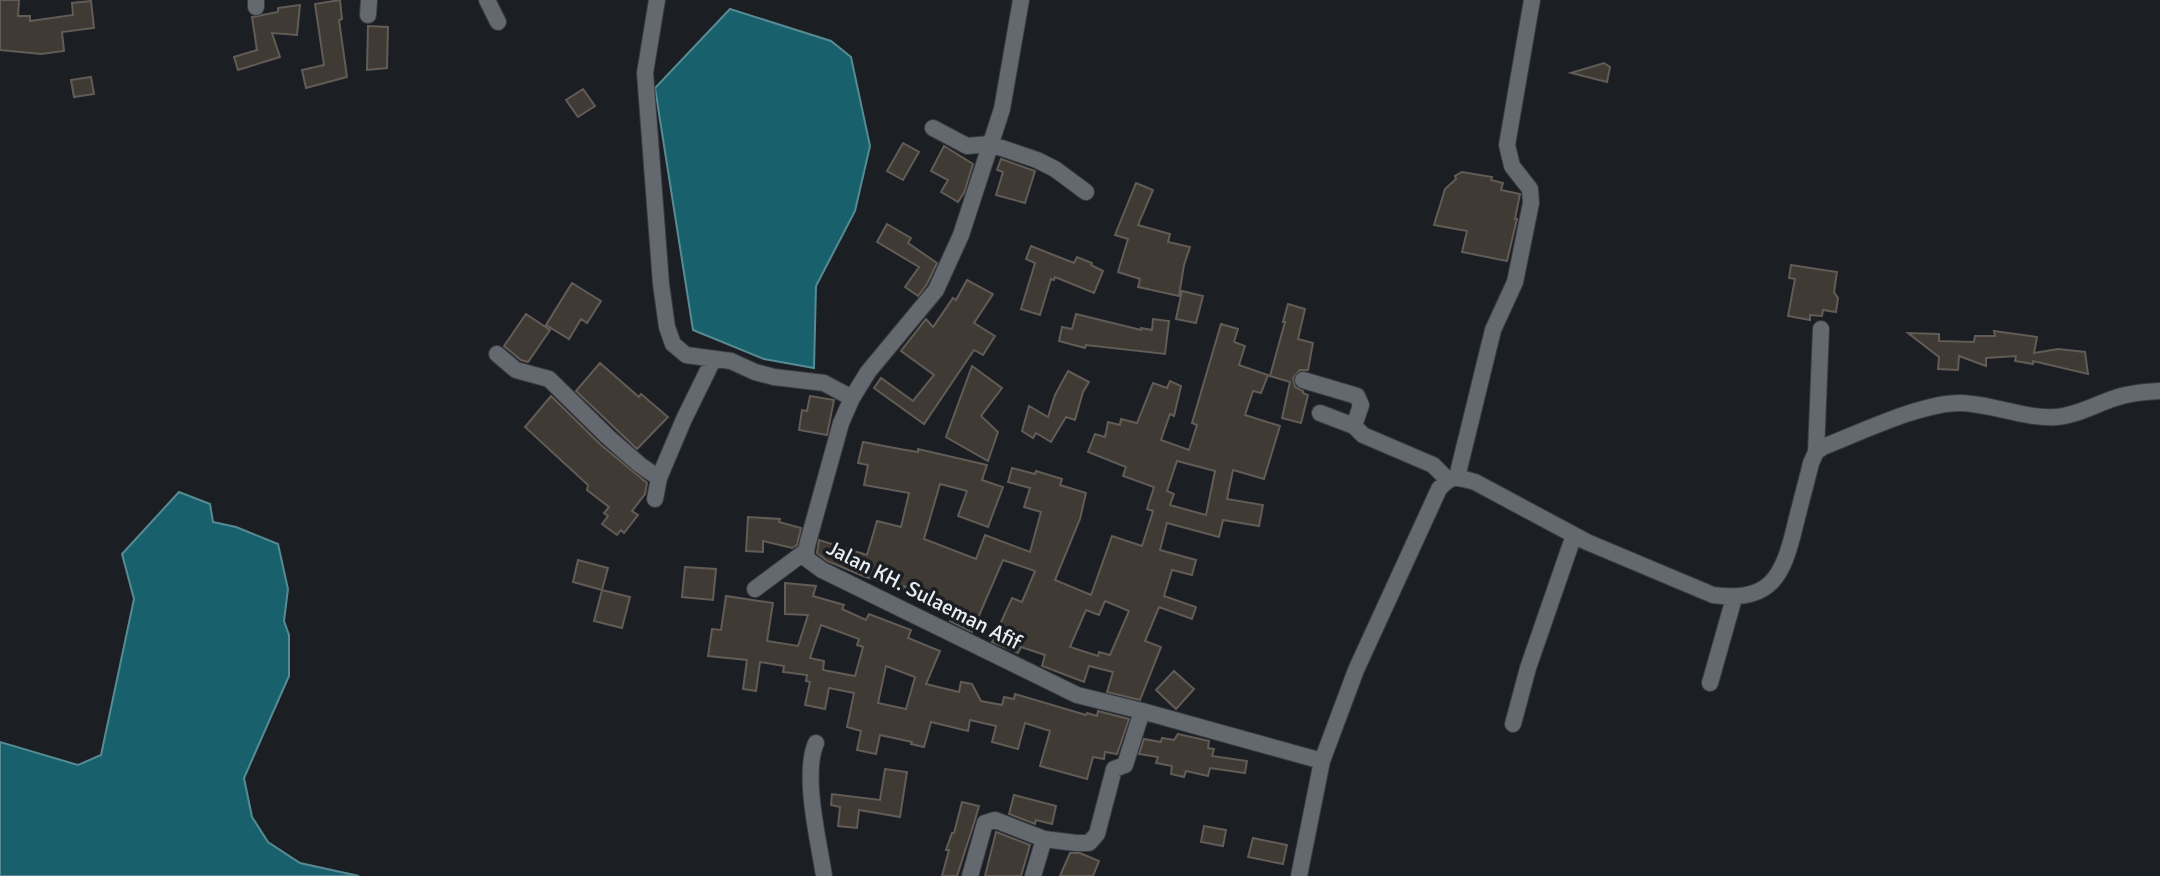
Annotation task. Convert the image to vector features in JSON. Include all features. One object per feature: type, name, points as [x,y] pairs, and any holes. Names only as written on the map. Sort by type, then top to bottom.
[{"type":"street","points":[[487,0],[498,22]]},
{"type":"street","points":[[657,0],[645,73],[661,284],[667,327],[673,344],[686,355],[732,361],[774,377],[824,383],[852,398]]},
{"type":"street","name":"Jalan KH. Sulaeman Afif","points":[[1021,0],[1002,109],[961,234],[936,290],[868,372],[852,398],[841,423],[806,551],[807,559],[813,565],[1077,695],[1322,761]]},
{"type":"street","points":[[1299,876],[1322,761],[1356,670],[1439,489],[1452,478],[1493,330],[1515,282],[1531,203],[1530,189],[1512,166],[1507,145],[1532,0]]},
{"type":"street","points":[[933,128],[967,146],[990,144],[1046,165],[1086,192]]},
{"type":"street","points":[[1320,413],[1354,426],[1363,435],[1433,465],[1452,478],[1475,482],[1637,565],[1713,595],[1734,598],[1751,594],[1772,582],[1782,571],[1788,556],[1816,452],[1821,329]]},
{"type":"street","points":[[497,354],[516,370],[550,379],[608,437],[640,466],[659,478]]},
{"type":"street","points":[[655,499],[659,478],[713,360]]},
{"type":"street","points":[[1303,380],[1357,396],[1362,405],[1354,426]]},
{"type":"street","points":[[1816,452],[1893,420],[1941,405],[1960,403],[2040,417],[2059,417],[2115,397],[2160,391]]},
{"type":"street","points":[[1513,724],[1528,668],[1574,535]]},
{"type":"street","points":[[755,589],[806,551]]},
{"type":"street","points":[[1710,683],[1734,598]]},
{"type":"street","points":[[970,876],[985,823],[995,820],[1044,839],[1089,843],[1097,834],[1114,769],[1125,765],[1142,711]]},
{"type":"street","points":[[816,743],[811,763],[811,785],[824,876]]},
{"type":"street","points":[[1033,876],[1044,839]]},
{"type":"water","points":[[730,9],[831,41],[851,57],[870,146],[855,211],[816,286],[814,368],[764,359],[693,330],[655,88]]},
{"type":"water","points":[[179,492],[210,504],[213,522],[236,527],[278,544],[288,589],[284,621],[289,635],[289,676],[244,778],[252,817],[268,842],[300,863],[359,876],[0,876],[0,742],[78,765],[101,755],[134,599],[122,554]]},
{"type":"building","points":[[0,0],[19,0],[18,16],[30,16],[30,21],[73,15],[72,3],[91,1],[94,28],[62,32],[64,51],[41,54],[0,50]]},
{"type":"building","points":[[340,0],[342,19],[339,20],[347,77],[306,88],[302,70],[324,65],[315,4]]},
{"type":"building","points":[[300,5],[297,35],[272,33],[280,57],[238,70],[234,57],[257,50],[252,17],[278,12],[278,8]]},
{"type":"building","points":[[368,26],[388,27],[387,68],[367,70]]},
{"type":"building","points":[[1604,63],[1610,67],[1607,82],[1571,73]]},
{"type":"building","points":[[91,77],[94,94],[74,97],[71,80]]},
{"type":"building","points":[[583,89],[595,106],[578,117],[566,100]]},
{"type":"building","points":[[903,143],[919,152],[903,180],[887,171]]},
{"type":"building","points":[[944,146],[973,164],[964,193],[958,202],[941,192],[948,180],[931,171]]},
{"type":"building","points":[[1001,159],[1035,171],[1025,203],[996,195],[1003,172],[997,170]]},
{"type":"building","points":[[1462,172],[1492,177],[1491,180],[1503,183],[1501,190],[1520,194],[1507,261],[1462,252],[1467,231],[1434,225],[1445,189],[1456,179],[1455,176]]},
{"type":"building","points":[[1136,183],[1153,190],[1138,225],[1170,234],[1168,242],[1190,247],[1179,296],[1138,287],[1140,279],[1118,272],[1128,239],[1115,235]]},
{"type":"building","points":[[887,224],[911,238],[908,243],[937,263],[918,296],[905,287],[919,267],[877,242]]},
{"type":"building","points":[[1031,246],[1074,263],[1077,257],[1103,271],[1094,293],[1055,277],[1054,280],[1051,279],[1040,315],[1021,309],[1035,263],[1026,259]]},
{"type":"building","points":[[1791,265],[1837,272],[1834,292],[1838,298],[1836,312],[1823,310],[1822,316],[1810,315],[1810,320],[1788,316],[1795,279],[1789,278]]},
{"type":"building","points":[[967,280],[993,294],[974,323],[995,336],[983,355],[974,350],[924,424],[874,388],[881,378],[913,401],[934,375],[901,351],[926,319],[933,327],[953,298],[956,300]]},
{"type":"building","points":[[572,283],[601,301],[587,323],[581,319],[569,339],[546,325]]},
{"type":"building","points":[[1182,291],[1203,296],[1196,323],[1176,319]]},
{"type":"building","points":[[1288,304],[1305,309],[1298,339],[1313,343],[1308,370],[1300,370],[1293,378],[1295,387],[1308,395],[1301,423],[1282,418],[1290,382],[1270,376]]},
{"type":"building","points":[[526,314],[550,330],[528,362],[521,360],[504,346]]},
{"type":"building","points":[[1076,314],[1141,330],[1152,330],[1153,319],[1169,321],[1165,354],[1086,345],[1085,348],[1059,341],[1062,327],[1072,329]]},
{"type":"building","points":[[1221,324],[1238,329],[1234,342],[1245,346],[1239,365],[1268,375],[1261,393],[1253,391],[1245,415],[1280,426],[1264,479],[1233,470],[1227,499],[1263,505],[1259,526],[1223,520],[1219,537],[1167,523],[1160,550],[1196,560],[1192,575],[1172,570],[1164,596],[1196,607],[1192,619],[1159,607],[1145,641],[1161,647],[1140,700],[1107,692],[1113,672],[1089,666],[1084,682],[1042,666],[1045,655],[1021,647],[1018,653],[992,642],[1012,598],[1022,602],[1035,571],[1003,560],[972,632],[950,621],[954,613],[904,586],[903,589],[863,576],[827,561],[817,553],[819,540],[867,555],[877,521],[901,527],[909,493],[864,485],[868,465],[858,463],[863,442],[918,452],[918,449],[987,465],[982,480],[1003,487],[988,527],[958,516],[967,491],[940,484],[924,539],[976,559],[985,535],[1030,552],[1041,512],[1024,507],[1030,488],[1008,482],[1012,468],[1035,474],[1036,471],[1062,479],[1060,485],[1086,493],[1080,519],[1055,580],[1091,595],[1112,536],[1142,546],[1153,511],[1147,509],[1154,487],[1123,476],[1126,467],[1088,452],[1095,434],[1105,437],[1108,422],[1120,425],[1121,419],[1137,423],[1153,383],[1167,388],[1170,381],[1181,386],[1174,416],[1170,414],[1161,440],[1189,450],[1197,425],[1192,423]],"holes":[[[1177,461],[1215,471],[1206,515],[1170,505],[1174,494],[1167,491]],[[1105,601],[1129,611],[1110,655],[1099,652],[1098,656],[1070,647],[1086,610],[1099,615]]]},
{"type":"building","points":[[1994,331],[2037,337],[2034,353],[2058,349],[2085,352],[2088,374],[2033,361],[2033,364],[2015,361],[2016,356],[1986,358],[1986,366],[1959,356],[1958,370],[1938,369],[1939,357],[1908,333],[1939,334],[1939,341],[1974,342],[1975,336],[1995,336]]},
{"type":"building","points":[[600,363],[639,397],[641,394],[668,417],[637,449],[576,391]]},
{"type":"building","points":[[972,366],[1002,388],[981,416],[998,432],[988,461],[946,437]]},
{"type":"building","points":[[1068,371],[1089,382],[1083,392],[1075,420],[1066,417],[1051,442],[1036,433],[1033,438],[1022,431],[1029,406],[1048,417],[1055,395]]},
{"type":"building","points":[[551,396],[601,445],[647,483],[645,494],[632,511],[638,515],[624,533],[621,530],[617,535],[602,524],[608,516],[604,513],[609,507],[587,490],[588,485],[525,427]]},
{"type":"building","points":[[810,396],[834,400],[827,435],[799,430],[802,410],[807,411]]},
{"type":"building","points":[[748,517],[780,519],[779,522],[801,528],[797,545],[792,548],[763,541],[763,552],[746,551]]},
{"type":"building","points":[[578,560],[608,568],[602,590],[573,582]]},
{"type":"building","points":[[685,567],[716,569],[713,600],[682,597]]},
{"type":"building","points":[[785,583],[816,586],[813,596],[844,605],[842,609],[866,620],[869,614],[911,630],[908,638],[940,651],[926,684],[959,692],[961,682],[972,684],[981,701],[1002,705],[1004,697],[1014,699],[1015,694],[1086,715],[1097,716],[1098,711],[1129,719],[1117,754],[1105,752],[1104,759],[1093,757],[1087,779],[1040,766],[1050,731],[1025,723],[1018,749],[992,742],[996,726],[970,720],[968,731],[931,722],[924,747],[880,735],[876,754],[857,750],[861,731],[847,727],[854,693],[829,688],[825,709],[805,705],[810,682],[806,681],[807,675],[783,672],[784,666],[760,662],[756,691],[743,689],[747,660],[708,656],[712,629],[721,630],[726,596],[773,603],[767,641],[798,646],[808,615],[785,614]],"holes":[[[821,625],[859,639],[857,645],[863,647],[855,676],[823,670],[824,661],[810,658]],[[886,666],[915,677],[906,709],[878,703]]]},
{"type":"building","points":[[602,590],[630,597],[622,628],[594,621]]},
{"type":"building","points":[[1174,671],[1194,689],[1176,709],[1156,690]]},
{"type":"building","points":[[1178,734],[1209,741],[1208,748],[1214,749],[1212,756],[1247,761],[1245,773],[1210,768],[1208,776],[1186,771],[1184,777],[1171,774],[1172,766],[1156,763],[1158,757],[1139,754],[1144,739],[1161,742],[1162,738],[1174,740]]},
{"type":"building","points":[[885,769],[907,772],[900,817],[859,810],[857,828],[838,826],[840,807],[831,805],[832,794],[880,800]]},
{"type":"building","points":[[1014,795],[1056,806],[1052,824],[1036,820],[1035,824],[1009,814]]},
{"type":"building","points":[[962,802],[979,806],[957,876],[942,876],[949,850],[946,850],[954,833]]},
{"type":"building","points":[[1204,826],[1226,830],[1223,846],[1201,842]]},
{"type":"building","points":[[996,832],[1030,845],[1021,876],[985,876]]},
{"type":"building","points":[[1253,838],[1287,845],[1283,864],[1248,857]]},
{"type":"building","points":[[1070,853],[1080,853],[1099,861],[1093,876],[1060,876]]}]
